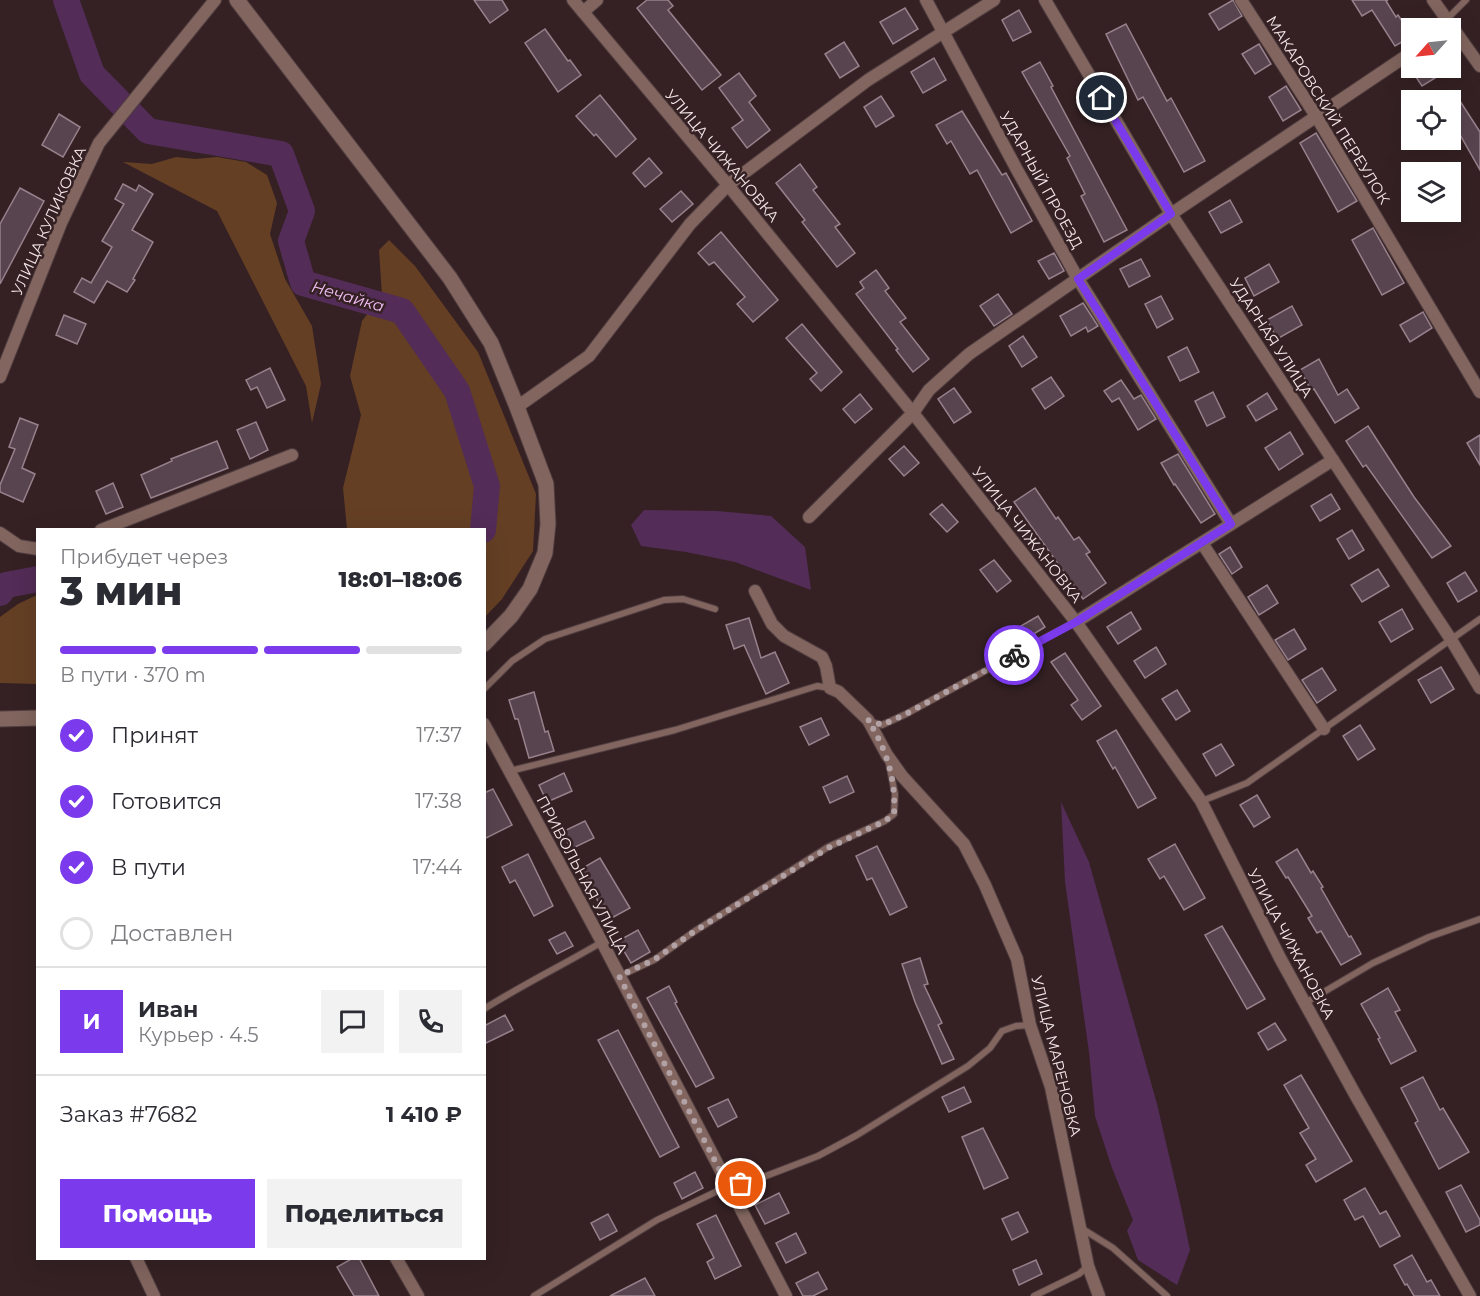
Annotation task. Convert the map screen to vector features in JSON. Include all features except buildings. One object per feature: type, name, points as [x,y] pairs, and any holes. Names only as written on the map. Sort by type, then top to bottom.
[{"type":"street","name":"УЛИЦА КУЛИКОВКА","points":[[0,377],[61,222],[99,143],[215,0]]},
{"type":"street","points":[[238,0],[450,278],[491,343],[517,407],[546,484],[548,524],[545,553],[530,589],[511,616],[486,642]]},
{"type":"street","name":"УЛИЦА ЧИЖАНОВКА","points":[[573,0],[728,185],[913,413],[1076,622],[1201,801],[1280,958],[1470,1296]]},
{"type":"street","points":[[583,12],[597,0]]},
{"type":"street","name":"УДАРНЫЙ ПРОЕЗД","points":[[926,0],[1078,279],[1231,524]]},
{"type":"street","points":[[517,407],[589,356],[690,224],[728,185],[868,80],[994,0]]},
{"type":"street","name":"УДАРНАЯ УЛИЦА","points":[[1045,0],[1171,214],[1450,638],[1480,688]]},
{"type":"street","name":"МАКАРОВСКИЙ ПЕРЕУЛОК","points":[[1241,0],[1316,116],[1480,392]]},
{"type":"street","points":[[1434,0],[1441,18]]},
{"type":"street","points":[[1461,44],[1480,66]]},
{"type":"street","points":[[809,518],[913,413],[929,390],[969,354],[1171,214],[1401,59]]},
{"type":"street","points":[[107,528],[292,455]]},
{"type":"street","points":[[1076,622],[1333,460]]},
{"type":"street","points":[[0,533],[19,546],[36,549]]},
{"type":"street","points":[[1202,543],[1324,729]]},
{"type":"street","points":[[756,591],[772,624],[784,636],[822,657],[830,687]]},
{"type":"street","name":"УЛИЦА МАРЕНОВКА","points":[[830,687],[839,692],[868,720],[887,755],[902,776],[964,844],[1017,959],[1030,1025],[1051,1087],[1088,1266],[1099,1296]]},
{"type":"street","points":[[0,719],[36,718]]},
{"type":"street","name":"ПРИВОЛЬНАЯ УЛИЦА","points":[[486,727],[602,942],[786,1296]]},
{"type":"street","points":[[137,1260],[154,1296]]},
{"type":"street","points":[[397,1260],[418,1296]]},
{"type":"lane","points":[[1449,18],[1466,0]]},
{"type":"lane","points":[[486,687],[512,661],[545,639],[664,600],[683,599],[715,609]]},
{"type":"lane","points":[[1201,801],[1247,783],[1480,619]]},
{"type":"lane","points":[[868,720],[882,725],[906,714],[1076,622]]},
{"type":"lane","points":[[510,771],[675,730],[817,686],[830,687]]},
{"type":"lane","points":[[619,976],[654,960],[695,931],[828,848],[885,821],[894,814],[895,794],[887,755]]},
{"type":"lane","points":[[1305,1003],[1373,963],[1429,937],[1480,919]]},
{"type":"lane","points":[[486,1008],[602,942]]},
{"type":"lane","points":[[534,1296],[657,1221],[728,1186],[753,1181],[818,1156],[857,1135],[968,1066],[990,1048],[1002,1031],[1016,1026],[1030,1025]]},
{"type":"lane","points":[[1080,1227],[1113,1248],[1167,1296]]},
{"type":"lane","points":[[1034,1296],[1079,1274],[1088,1266]]},
{"type":"shaded area","points":[[176,157],[195,159],[217,157],[246,162],[267,175],[277,203],[270,234],[285,279],[312,326],[321,384],[312,423],[306,386],[217,211],[123,162],[152,164]]},
{"type":"shaded area","points":[[389,240],[415,266],[478,352],[536,494],[533,551],[502,599],[486,616],[486,528],[347,528],[343,488],[361,415],[350,376],[362,321],[382,295],[379,250]]},
{"type":"shaded area","points":[[644,510],[717,511],[771,516],[805,547],[811,590],[735,562],[641,546],[631,525]]},
{"type":"shaded area","points":[[36,595],[36,684],[0,683],[0,617],[18,604]]},
{"type":"shaded area","points":[[1061,802],[1089,862],[1157,1104],[1190,1250],[1177,1285],[1138,1260],[1127,1231],[1133,1220],[1112,1168],[1095,1116],[1089,1052],[1065,882]]},
{"type":"waterway","name":"Нечайка","points":[[66,0],[92,74],[148,131],[281,154],[302,211],[291,241],[303,283],[402,311],[457,391],[487,486],[483,528]]},
{"type":"waterway","name":"Нечайка","points":[[0,593],[6,585],[36,579]]},
{"type":"way so far","points":[[741,1184],[728,1186],[619,976],[654,960],[695,931],[828,848],[885,821],[894,814],[895,794],[887,755],[868,720],[882,725],[1014,655]]},
{"type":"route","points":[[1014,655],[1076,622],[1231,524],[1078,279],[1171,214],[1102,98]]}]
